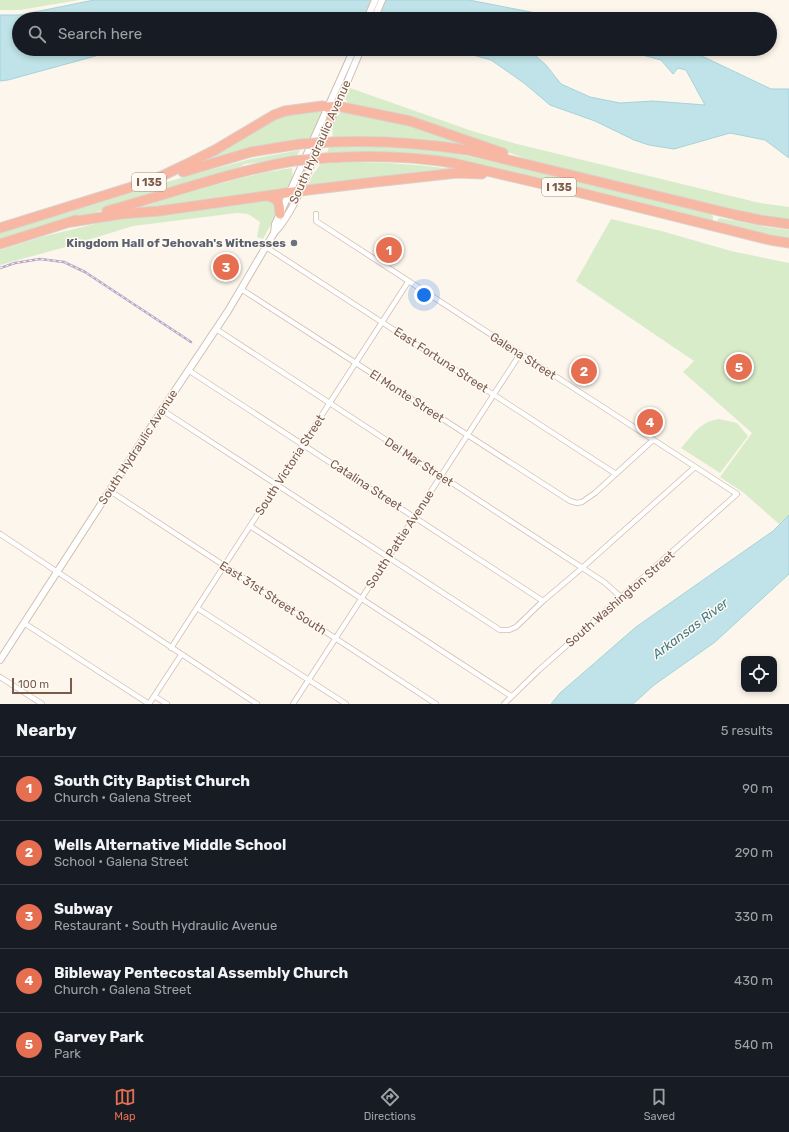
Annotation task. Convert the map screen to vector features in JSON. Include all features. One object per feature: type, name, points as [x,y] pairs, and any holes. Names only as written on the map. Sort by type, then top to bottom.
[{"type":"highway","points":[[147,183],[208,153],[274,115],[286,111],[322,106],[410,121],[550,170]]},
{"type":"highway","points":[[331,118],[332,107]]},
{"type":"highway","name":"I 135","points":[[0,228],[205,164],[251,152],[300,144],[367,140],[435,145],[488,155],[736,215],[789,224]]},
{"type":"highway","name":"I 135","points":[[0,244],[133,204],[190,185],[246,170],[293,161],[361,156],[433,160],[474,167],[745,234],[789,243]]},
{"type":"highway","points":[[71,222],[295,192],[457,173],[475,173],[533,181]]},
{"type":"highway","points":[[268,196],[278,201],[280,214]]},
{"type":"street","points":[[370,12],[375,0]]},
{"type":"street","points":[[377,12],[382,0]]},
{"type":"street","name":"South Hydraulic Avenue","points":[[0,660],[216,329],[274,233],[280,226],[332,107],[351,56]]},
{"type":"street","name":"South Hydraulic Avenue","points":[[332,107],[358,56]]},
{"type":"street","name":"South Hydraulic Avenue","points":[[274,233],[275,224],[295,192],[331,118]]},
{"type":"street","name":"Galena Street","points":[[316,214],[316,221],[737,494]]},
{"type":"street","name":"East Fortuna Street","points":[[266,247],[616,474]]},
{"type":"street","name":"South Victoria Street","points":[[171,648],[408,282]]},
{"type":"street","name":"El Monte Street","points":[[241,289],[573,502],[579,503],[584,501],[616,474]]},
{"type":"street","name":"Del Mar Street","points":[[216,329],[608,584],[621,597]]},
{"type":"street","name":"South Pattie Avenue","points":[[293,704],[520,354]]},
{"type":"street","name":"Catalina Street","points":[[188,370],[543,601]]},
{"type":"street","points":[[162,410],[497,629],[506,630],[516,627],[543,601],[695,467]]},
{"type":"street","points":[[616,474],[653,440]]},
{"type":"street","name":"East 31st Street South","points":[[110,491],[436,704]]},
{"type":"street","name":"South Washington Street","points":[[504,704],[511,696],[621,597],[710,520],[737,494]]},
{"type":"street","points":[[250,526],[511,696]]},
{"type":"street","points":[[0,534],[257,704]]},
{"type":"street","points":[[197,608],[346,704]]},
{"type":"street","points":[[24,623],[149,704],[181,655]]},
{"type":"street","points":[[0,677],[42,704]]},
{"type":"street","points":[[154,696],[167,704]]},
{"type":"green space","points":[[0,0],[79,0],[20,10],[0,10]]},
{"type":"green space","points":[[350,88],[472,131],[517,144],[760,203],[789,207],[789,221],[744,214],[540,164],[461,135],[349,105],[345,98]]},
{"type":"green space","points":[[319,110],[323,111],[312,139],[205,161],[267,123],[292,114]]},
{"type":"green space","points":[[342,111],[399,123],[432,132],[474,147],[394,137],[333,137],[332,130],[334,123]]},
{"type":"green space","points":[[375,146],[448,152],[505,164],[711,214],[713,219],[711,221],[478,165],[326,155],[329,147]]},
{"type":"green space","points":[[300,150],[296,158],[245,164],[233,171],[0,241],[0,233],[187,176],[251,159]]},
{"type":"green space","points":[[350,162],[405,164],[460,170],[307,187],[313,174],[321,164]]},
{"type":"green space","points":[[292,168],[293,180],[289,190],[133,210],[227,181]]},
{"type":"green space","points":[[271,200],[274,203],[276,215],[263,239],[257,237],[260,222],[248,214],[237,213],[133,226],[0,265],[0,250],[41,237],[107,221]]},
{"type":"green space","points":[[720,218],[789,230],[789,240],[717,223],[718,219]]},
{"type":"green space","points":[[611,219],[665,232],[731,251],[789,263],[789,515],[779,524],[744,493],[720,477],[752,433],[683,372],[694,361],[576,281]]},
{"type":"green space","points":[[719,419],[737,423],[748,436],[720,473],[681,448],[697,429],[706,423]]},
{"type":"water","points":[[94,0],[469,0],[530,12],[35,12]]},
{"type":"water","points":[[0,15],[12,15],[12,56],[95,56],[0,81]]},
{"type":"water","points":[[476,56],[536,56],[546,65],[561,84],[590,97],[620,103],[653,101],[705,105],[686,70],[678,68],[673,74],[661,60],[646,56],[702,56],[771,89],[789,89],[789,158],[765,140],[730,133],[674,149],[649,145],[634,140],[595,121],[550,105],[524,83],[491,60]]},
{"type":"water","name":"Arkansas River","points":[[789,515],[789,574],[715,642],[654,685],[633,704],[551,704],[560,693],[636,627],[773,531]]},
{"type":"railway","points":[[0,268],[15,263],[40,259],[64,262],[85,272],[191,342]]},
{"type":"place","name":"Kingdom Hall of Jehovah's Witnesses","points":[[294,243]]},
{"type":"place","name":"South City Baptist Church","points":[[389,250]]},
{"type":"place","name":"Subway","points":[[226,267]]},
{"type":"place","name":"Garvey Park","points":[[739,367]]},
{"type":"place","name":"Wells Alternative Middle School","points":[[584,371]]},
{"type":"place","name":"Bibleway Pentecostal Assembly Church","points":[[650,422]]}]
